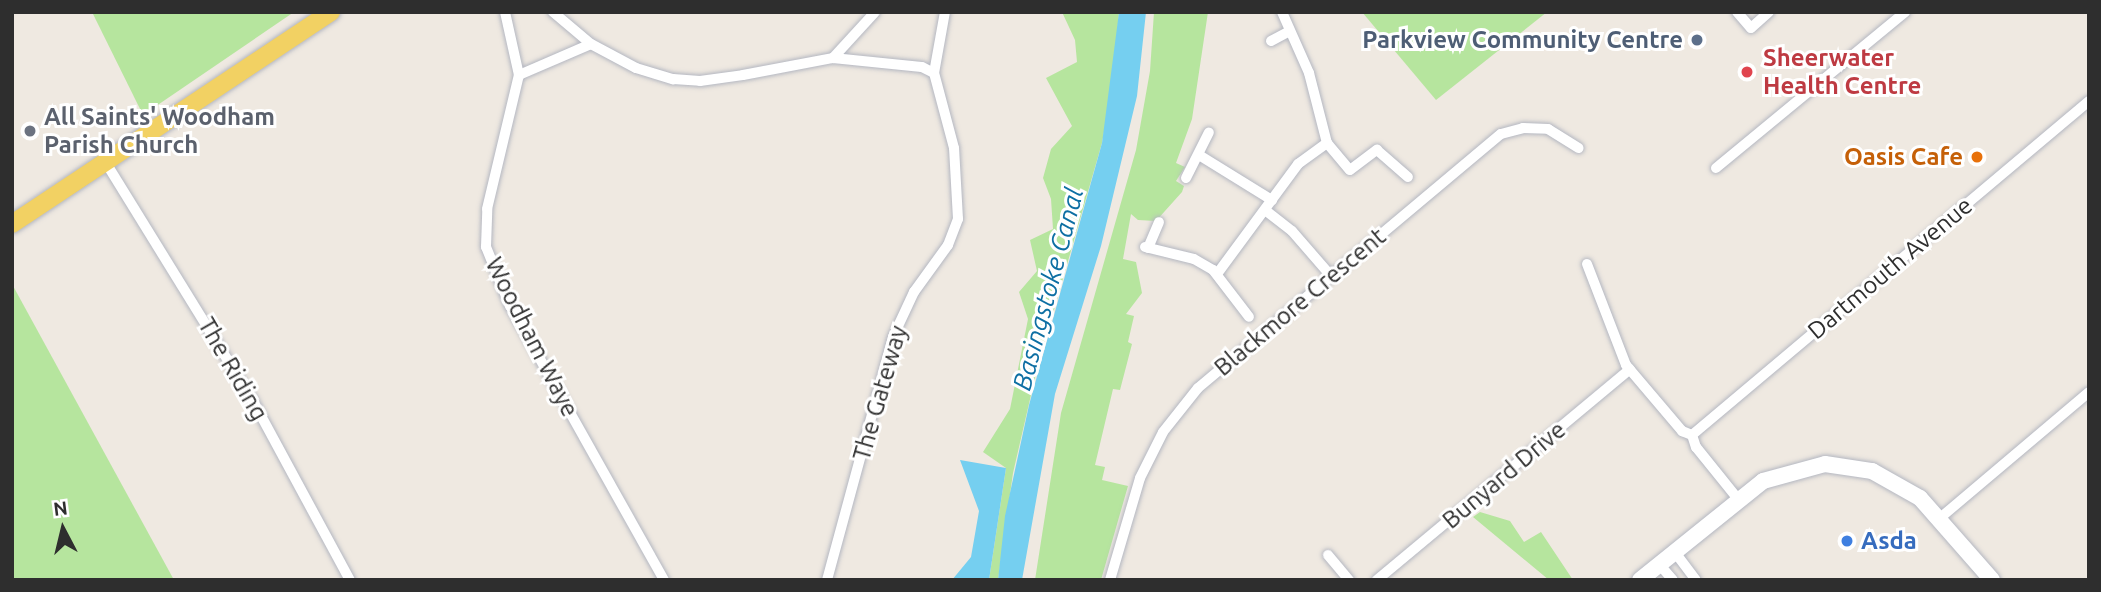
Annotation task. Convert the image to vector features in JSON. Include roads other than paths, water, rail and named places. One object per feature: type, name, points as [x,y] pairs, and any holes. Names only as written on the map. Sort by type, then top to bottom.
[{"type":"main road","points":[[12,224],[331,12]]},
{"type":"street","name":"Woodham Waye","points":[[505,12],[519,75],[488,209],[486,247],[510,306],[664,580]]},
{"type":"street","points":[[553,12],[591,44],[636,68],[685,81],[833,58],[922,67],[934,73]]},
{"type":"street","points":[[833,58],[875,12]]},
{"type":"street","name":"The Gateway","points":[[824,578],[849,509],[893,337],[914,292],[948,245],[958,219],[953,144],[934,73],[945,12]]},
{"type":"street","points":[[1282,12],[1309,73],[1327,143],[1350,170],[1377,150],[1408,177]]},
{"type":"street","points":[[1737,12],[1751,28],[1769,12]]},
{"type":"street","points":[[1716,168],[1905,12]]},
{"type":"street","points":[[1271,41],[1290,31]]},
{"type":"street","points":[[519,75],[591,44]]},
{"type":"street","name":"Dartmouth Avenue","points":[[1692,435],[2089,101]]},
{"type":"street","name":"Blackmore Crescent","points":[[1110,580],[1140,478],[1178,411],[1198,388],[1504,133],[1548,129],[1579,148]]},
{"type":"street","points":[[1186,178],[1209,132]]},
{"type":"street","points":[[1217,274],[1298,163],[1327,143]]},
{"type":"street","points":[[1199,155],[1272,200]]},
{"type":"street","name":"The Riding","points":[[106,163],[252,399],[350,580]]},
{"type":"street","points":[[1265,210],[1292,230],[1331,276]]},
{"type":"street","points":[[1159,222],[1147,248],[1194,259],[1217,274],[1249,317]]},
{"type":"street","points":[[1587,264],[1628,367],[1682,431],[1692,435],[1696,447],[1738,499]]},
{"type":"street","name":"Bunyard Drive","points":[[1377,580],[1628,367]]},
{"type":"street","points":[[1940,517],[2089,392]]},
{"type":"street","points":[[1640,580],[1738,499],[1777,474],[1840,464],[1888,477],[1940,517],[1992,580]]},
{"type":"street","points":[[1674,551],[1696,580]]},
{"type":"street","points":[[1328,555],[1349,580]]},
{"type":"street","points":[[1659,564],[1673,580]]},
{"type":"water","name":"Basingstoke Canal","points":[[1119,12],[1146,12],[1137,96],[1101,246],[1055,394],[1022,580],[998,580],[1005,516],[1029,405],[1102,143]]},
{"type":"water","points":[[960,460],[1006,468],[989,580],[952,580],[971,557],[979,511]]},
{"type":"place","name":"Parkview Community Centre","points":[[1697,40]]},
{"type":"place","name":"Sheerwater Health Centre","points":[[1747,72]]},
{"type":"place","name":"All Saints' Woodham Parish Church","points":[[30,131]]},
{"type":"place","name":"Oasis Cafe","points":[[1977,157]]},
{"type":"place","name":"Asda","points":[[1847,541]]}]
